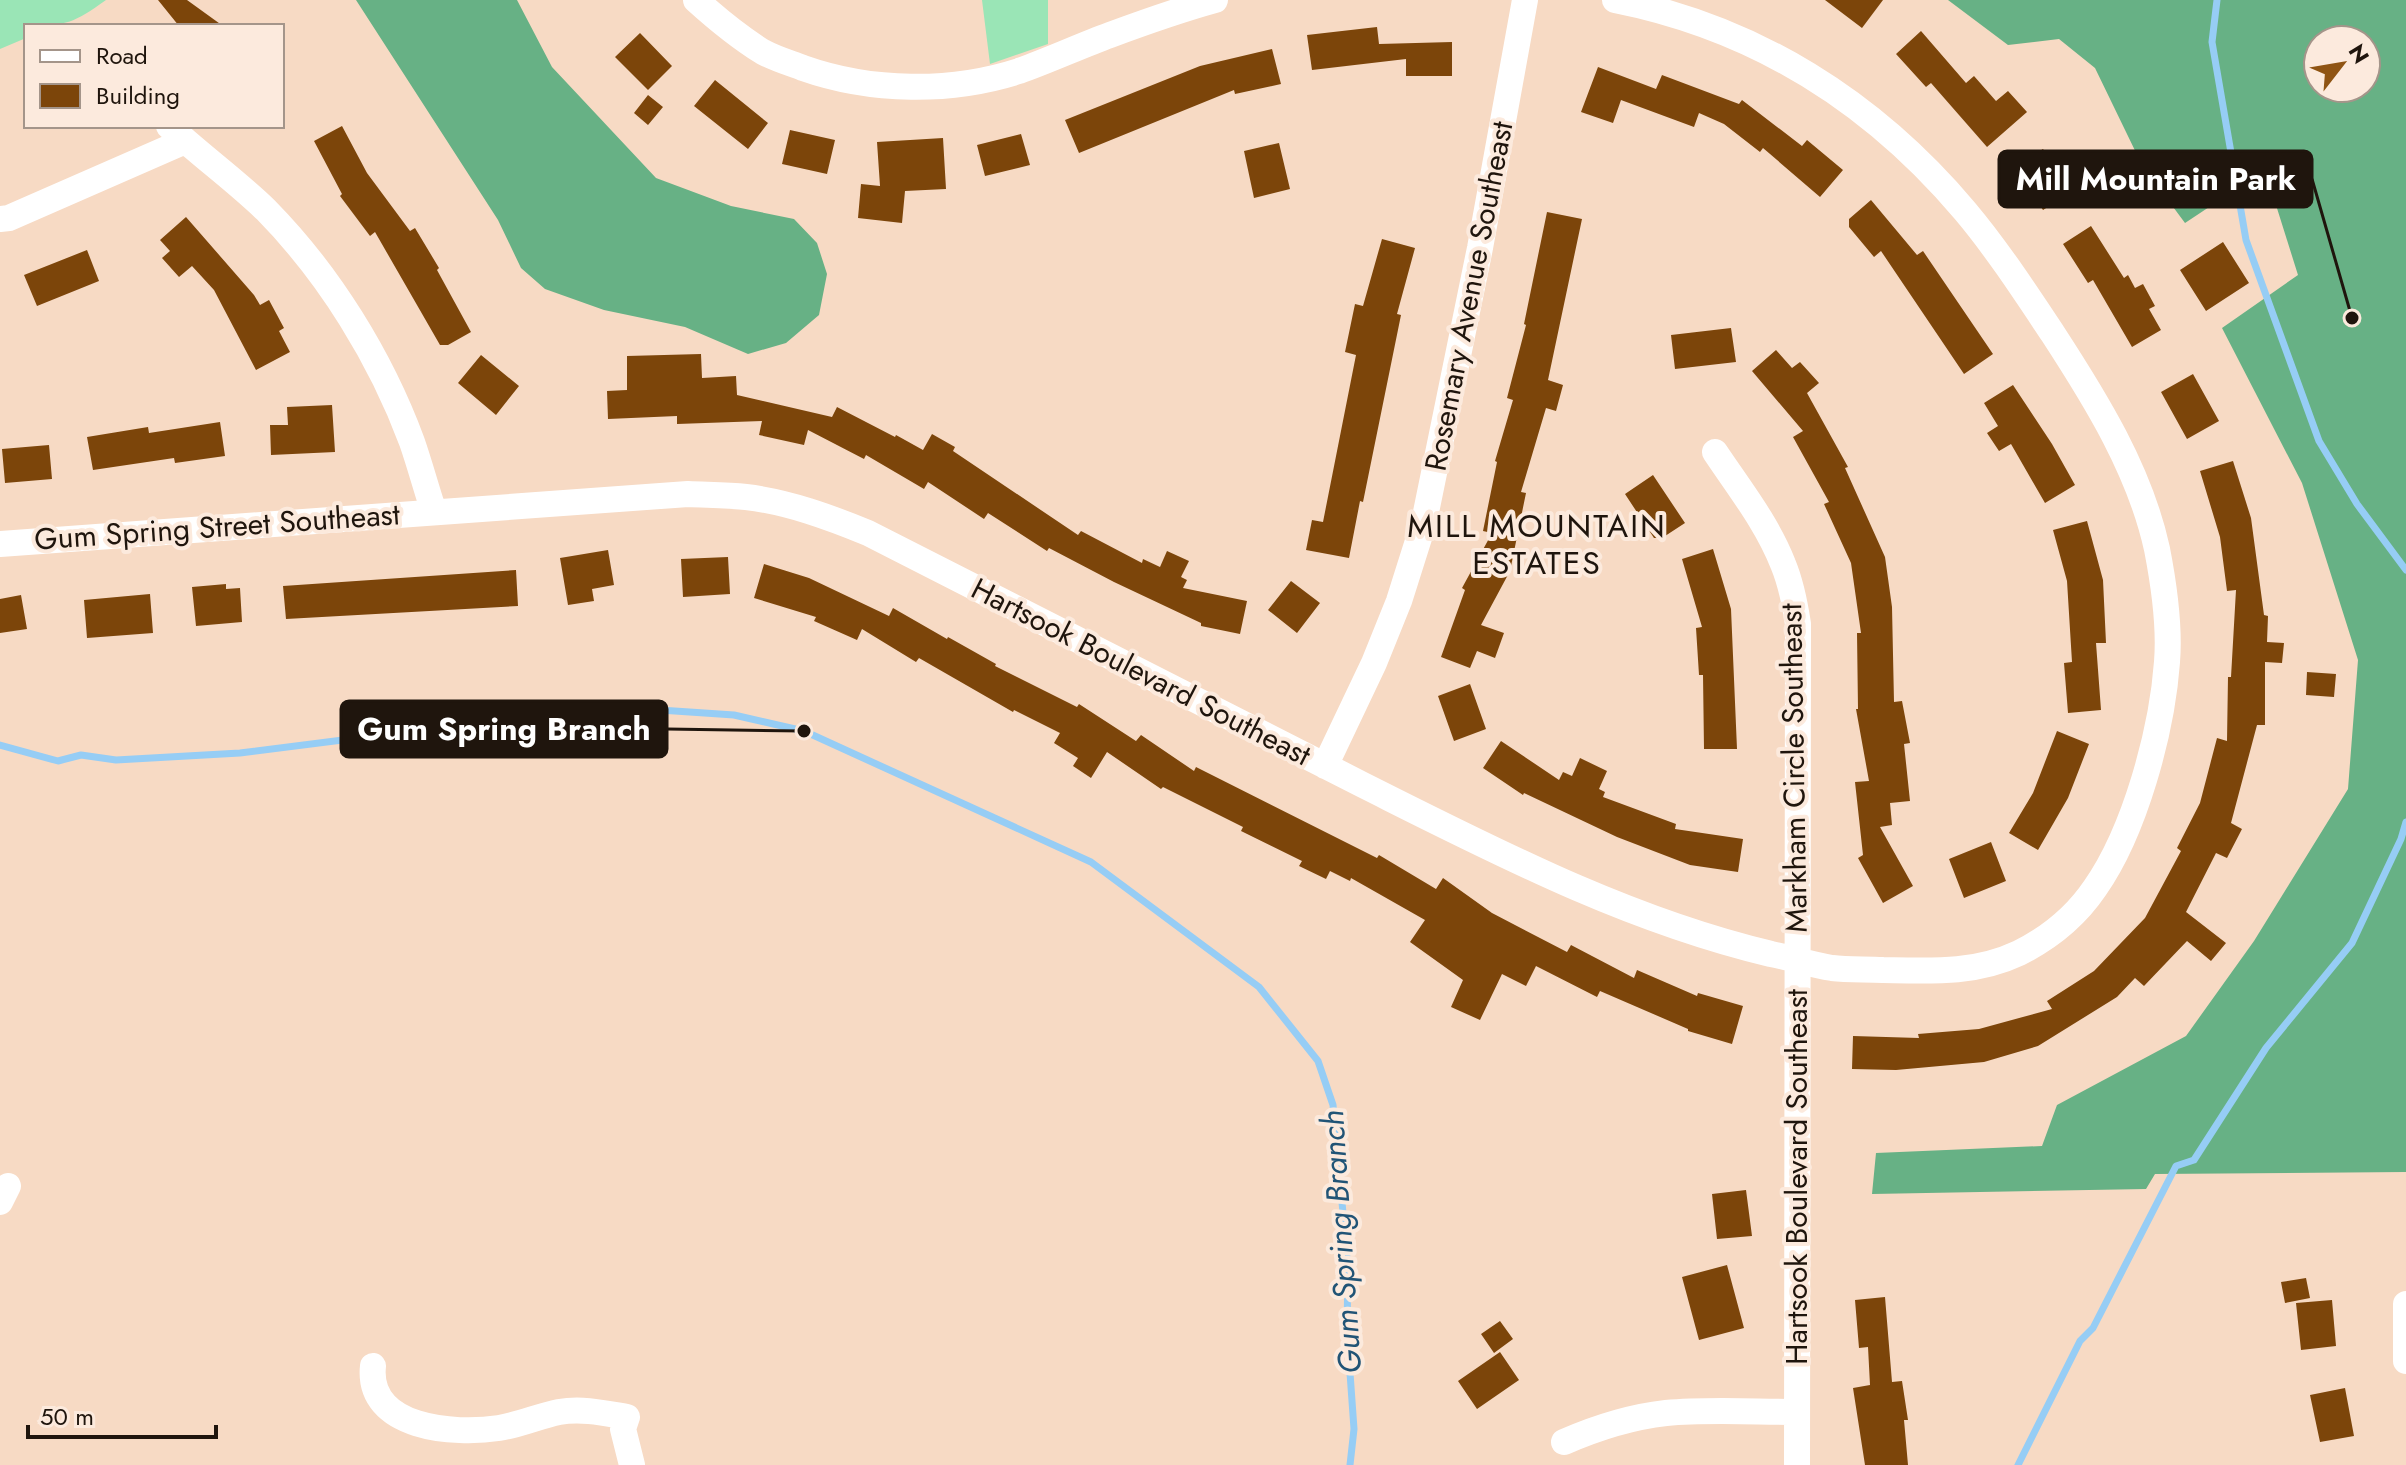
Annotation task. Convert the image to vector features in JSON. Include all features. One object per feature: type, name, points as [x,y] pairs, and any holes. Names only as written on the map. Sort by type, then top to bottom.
[{"type":"street","points":[[696,0],[720,22],[765,53],[782,60],[850,81],[885,86],[931,87],[1018,71],[1112,34],[1215,0]]},
{"type":"street","name":"Rosemary Avenue Southeast","points":[[1325,766],[1374,663],[1424,522],[1480,248],[1525,0]]},
{"type":"street","points":[[1615,0],[1689,19],[1748,42],[1804,70],[1864,112],[1919,160],[1968,214],[2077,371],[2123,452],[2142,499],[2156,547],[2166,607],[2168,658],[2161,712],[2148,766],[2130,818],[2109,865],[2073,915],[2047,937],[2017,954],[1984,966],[1951,972],[1834,969],[1798,960]]},
{"type":"street","points":[[0,219],[116,173],[177,134],[265,209],[321,276],[356,328],[386,383],[411,440],[434,512]]},
{"type":"street","name":"Markham Circle Southeast","points":[[1715,452],[1769,532],[1784,566],[1798,624],[1798,960]]},
{"type":"street","name":"Hartsook Boulevard Southeast","points":[[434,512],[688,494],[786,504],[832,518],[868,533],[1325,766],[1607,902],[1725,943],[1798,960],[1797,1465]]},
{"type":"street","name":"Gum Spring Street Southeast","points":[[0,544],[434,512]]},
{"type":"street","points":[[2406,1304],[2406,1361]]},
{"type":"street","points":[[373,1366],[379,1396],[390,1410],[405,1419],[440,1428],[471,1431],[501,1428],[558,1412],[582,1410],[627,1417],[623,1429],[632,1465]]},
{"type":"street","points":[[1564,1442],[1626,1420],[1666,1413],[1797,1412]]},
{"type":"green space","points":[[0,0],[106,0],[69,22],[24,24],[24,39],[0,49]]},
{"type":"green space","points":[[356,0],[517,0],[552,67],[656,178],[731,206],[794,219],[817,243],[827,274],[819,315],[786,343],[748,354],[685,327],[604,310],[545,289],[521,268],[498,220]]},
{"type":"green space","points":[[982,0],[1048,0],[1048,44],[990,64]]},
{"type":"green space","points":[[1948,0],[2406,0],[2406,1172],[2155,1174],[2146,1189],[1872,1194],[1876,1153],[2042,1146],[2057,1105],[2186,1036],[2254,941],[2348,789],[2358,660],[2302,483],[2222,328],[2298,275],[2265,170],[2185,223],[2142,165],[2095,68],[2059,39],[2008,45]]},
{"type":"building","points":[[158,0],[187,0],[220,24],[177,24]]},
{"type":"building","points":[[1825,0],[1883,0],[1862,28]]},
{"type":"building","points":[[1377,27],[1379,44],[1452,42],[1452,76],[1406,76],[1406,59],[1312,70],[1307,35]]},
{"type":"building","points":[[1921,31],[1966,83],[1974,76],[1996,101],[2008,91],[2027,112],[1987,147],[1931,83],[1926,87],[1896,54]]},
{"type":"building","points":[[640,33],[672,66],[648,90],[615,57]]},
{"type":"building","points":[[1272,49],[1281,84],[1235,94],[1234,90],[1079,153],[1065,120],[1200,66]]},
{"type":"building","points":[[1598,67],[1656,89],[1662,75],[1739,104],[1742,100],[1802,146],[1807,140],[1843,170],[1820,197],[1763,148],[1760,152],[1724,124],[1699,113],[1694,127],[1621,100],[1613,123],[1581,112]]},
{"type":"building","points":[[715,80],[768,123],[748,149],[694,106]]},
{"type":"building","points":[[648,95],[663,107],[648,125],[634,113]]},
{"type":"building","points":[[342,126],[367,173],[410,231],[415,228],[471,332],[448,345],[440,345],[375,232],[370,236],[340,196],[342,194],[314,141]]},
{"type":"building","points":[[790,130],[835,140],[827,174],[782,164]]},
{"type":"building","points":[[1021,134],[1030,165],[985,176],[977,145]]},
{"type":"building","points":[[943,138],[946,189],[905,191],[902,223],[858,218],[861,184],[880,186],[877,142]]},
{"type":"building","points":[[1279,143],[1290,189],[1254,198],[1244,151]]},
{"type":"building","points":[[2043,149],[2071,192],[2043,210],[2015,167]]},
{"type":"building","points":[[1871,200],[1917,255],[1923,251],[1993,354],[1964,374],[1881,251],[1874,257],[1849,227],[1849,219]]},
{"type":"building","points":[[1547,212],[1582,219],[1548,380],[1563,385],[1556,411],[1546,408],[1521,492],[1526,493],[1510,571],[1481,625],[1504,633],[1495,658],[1477,651],[1470,668],[1441,657],[1465,590],[1462,588],[1492,533],[1483,531],[1495,461],[1513,400],[1507,398],[1526,325]]},
{"type":"building","points":[[186,217],[260,305],[269,300],[284,328],[279,331],[290,352],[256,370],[214,290],[192,266],[179,277],[162,258],[170,251],[160,240]]},
{"type":"building","points":[[2091,226],[2124,278],[2128,275],[2135,288],[2143,284],[2155,306],[2149,309],[2161,330],[2132,347],[2093,280],[2088,283],[2063,244]]},
{"type":"building","points":[[1382,239],[1415,248],[1397,314],[1401,315],[1349,558],[1306,550],[1312,520],[1323,522],[1356,355],[1345,352],[1355,304],[1363,306]]},
{"type":"building","points":[[2223,242],[2249,283],[2206,311],[2180,270]]},
{"type":"building","points":[[87,250],[99,281],[37,306],[24,275]]},
{"type":"building","points":[[1731,328],[1736,362],[1675,369],[1671,335]]},
{"type":"building","points":[[1776,350],[1792,368],[1800,362],[1819,383],[1807,393],[1848,467],[1845,468],[1885,557],[1892,607],[1894,702],[1902,701],[1910,743],[1904,744],[1910,801],[1890,803],[1892,825],[1880,827],[1913,886],[1883,903],[1858,858],[1863,855],[1855,782],[1869,781],[1856,709],[1857,633],[1861,633],[1851,563],[1824,504],[1829,502],[1793,437],[1803,431],[1752,371]]},
{"type":"building","points":[[701,354],[702,378],[736,376],[737,395],[832,417],[837,407],[923,450],[932,434],[1078,535],[1081,531],[1142,563],[1143,559],[1160,567],[1167,551],[1189,561],[1181,577],[1187,580],[1183,588],[1247,601],[1240,634],[1201,626],[1201,623],[1049,548],[1047,551],[988,513],[984,519],[928,482],[924,489],[866,455],[864,459],[808,430],[804,445],[759,435],[762,421],[677,424],[677,416],[608,419],[607,391],[627,390],[627,356]]},
{"type":"building","points":[[481,355],[519,386],[496,415],[458,383]]},
{"type":"building","points":[[2193,374],[2219,421],[2187,439],[2161,392]]},
{"type":"building","points":[[2013,385],[2075,485],[2045,503],[2011,444],[1999,451],[1987,433],[1998,426],[1984,403]]},
{"type":"building","points":[[332,405],[335,452],[271,455],[270,425],[288,425],[287,407]]},
{"type":"building","points":[[220,422],[225,456],[175,463],[174,458],[93,470],[87,437],[148,427],[149,433]]},
{"type":"building","points":[[49,445],[52,479],[5,483],[2,449]]},
{"type":"building","points":[[2233,461],[2251,518],[2264,615],[2268,616],[2267,642],[2284,643],[2282,663],[2265,662],[2265,725],[2257,725],[2231,823],[2242,829],[2227,858],[2216,853],[2186,912],[2226,943],[2211,961],[2187,941],[2144,986],[2135,978],[2117,997],[2038,1046],[1984,1062],[1896,1070],[1852,1069],[1853,1036],[1919,1038],[1918,1034],[1979,1029],[2052,1009],[2047,1001],[2094,971],[2145,918],[2181,851],[2177,848],[2200,803],[2217,738],[2227,741],[2228,677],[2231,677],[2236,590],[2227,591],[2220,537],[2200,471]]},
{"type":"building","points":[[1653,475],[1685,523],[1662,538],[1654,538],[1625,494]]},
{"type":"building","points":[[2087,521],[2103,580],[2106,643],[2096,643],[2101,710],[2068,713],[2064,663],[2072,662],[2067,581],[2053,530]]},
{"type":"building","points":[[1713,549],[1731,609],[1737,749],[1704,749],[1703,675],[1699,675],[1696,628],[1702,627],[1682,559]]},
{"type":"building","points":[[608,550],[614,585],[592,589],[594,601],[568,605],[560,558]]},
{"type":"building","points":[[728,557],[730,594],[683,597],[681,559]]},
{"type":"building","points":[[764,564],[809,578],[889,616],[893,608],[995,666],[1077,707],[1079,704],[1136,741],[1141,735],[1194,771],[1196,767],[1377,858],[1379,855],[1436,889],[1443,878],[1492,913],[1567,952],[1571,945],[1634,978],[1637,970],[1697,996],[1698,993],[1743,1006],[1732,1044],[1688,1031],[1600,991],[1597,997],[1536,966],[1526,986],[1502,974],[1480,1020],[1451,1007],[1463,980],[1410,942],[1425,920],[1351,878],[1350,881],[1330,871],[1326,879],[1299,866],[1302,861],[1241,831],[1243,827],[1163,787],[1161,789],[1107,752],[1091,778],[1073,766],[1078,758],[1054,743],[1060,733],[1013,712],[919,658],[916,662],[862,629],[857,640],[814,621],[816,617],[754,598]]},
{"type":"building","points":[[516,570],[518,606],[286,619],[283,586]]},
{"type":"building","points":[[1291,581],[1320,603],[1297,633],[1268,610]]},
{"type":"building","points":[[226,584],[226,589],[240,588],[242,622],[196,626],[192,587]]},
{"type":"building","points":[[150,594],[153,633],[87,638],[84,600]]},
{"type":"building","points":[[21,595],[27,629],[0,633],[0,599]]},
{"type":"building","points":[[2307,672],[2336,674],[2334,697],[2306,695]]},
{"type":"building","points":[[1470,684],[1486,729],[1454,741],[1438,696]]},
{"type":"building","points":[[2057,731],[2089,744],[2068,798],[2038,850],[2009,833],[2033,793]]},
{"type":"building","points":[[1501,741],[1559,780],[1563,772],[1572,776],[1580,758],[1607,771],[1599,789],[1605,792],[1603,797],[1676,824],[1675,829],[1743,839],[1738,872],[1690,865],[1523,795],[1483,768]]},
{"type":"building","points":[[1991,842],[2006,881],[1964,898],[1949,859]]},
{"type":"building","points":[[1746,1190],[1752,1236],[1717,1239],[1712,1194]]},
{"type":"building","points":[[1727,1265],[1744,1328],[1699,1340],[1682,1277]]},
{"type":"building","points":[[2306,1278],[2310,1298],[2285,1303],[2281,1282]]},
{"type":"building","points":[[1885,1297],[1892,1382],[1902,1381],[1908,1420],[1904,1420],[1908,1465],[1865,1465],[1853,1388],[1870,1385],[1868,1347],[1859,1348],[1855,1300]]},
{"type":"building","points":[[2332,1300],[2336,1346],[2301,1350],[2296,1303]]},
{"type":"building","points":[[1500,1321],[1513,1339],[1494,1353],[1481,1334]]},
{"type":"building","points":[[1500,1352],[1519,1380],[1477,1409],[1458,1381]]},
{"type":"building","points":[[2345,1388],[2354,1436],[2320,1442],[2310,1395]]},
{"type":"waterway","points":[[2217,0],[2212,42],[2246,240],[2319,441],[2357,504],[2406,570]]},
{"type":"waterway","name":"Gum Spring Branch","points":[[0,745],[58,761],[81,755],[116,760],[240,753],[453,726],[495,716],[645,709],[734,715],[804,731],[1091,862],[1259,987],[1318,1061],[1333,1105],[1348,1267],[1347,1331],[1354,1429],[1350,1465]]},
{"type":"waterway","points":[[2018,1465],[2080,1341],[2093,1328],[2176,1166],[2194,1160],[2266,1048],[2352,943],[2406,822]]},
{"type":"place","name":"Mill Mountain Park","points":[[2352,318]]},
{"type":"place","name":"Gum Spring Branch","points":[[804,731]]},
{"type":"district","name":"MILL MOUNTAIN ESTATES","points":[[1537,544]]}]
